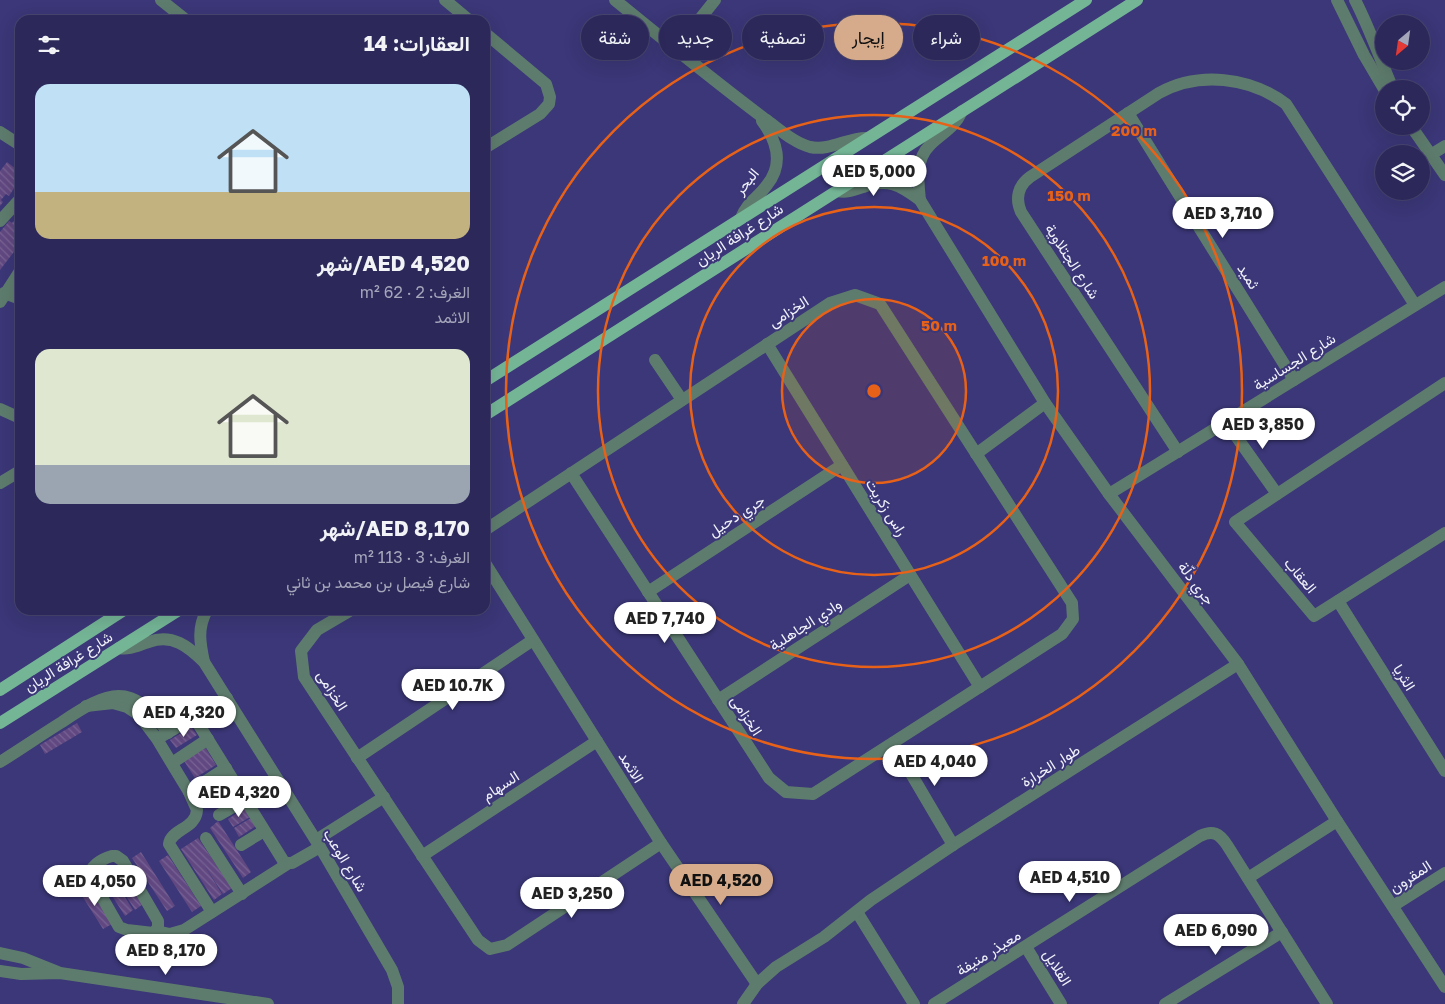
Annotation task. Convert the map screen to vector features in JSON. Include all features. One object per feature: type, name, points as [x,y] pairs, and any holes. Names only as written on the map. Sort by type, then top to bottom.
[{"type":"main road","name":"شارع غرافة الريان","points":[[490,378],[1086,0]]},
{"type":"main road","name":"شارع غرافة الريان","points":[[490,412],[1137,0]]},
{"type":"main road","name":"شارع غرافة الريان","points":[[0,690],[116,615]]},
{"type":"main road","name":"شارع غرافة الريان","points":[[0,724],[171,615]]},
{"type":"street","points":[[161,0],[180,15]]},
{"type":"street","points":[[445,0],[463,15]]},
{"type":"street","name":"البحر","points":[[615,0],[659,35]]},
{"type":"street","points":[[703,15],[715,0]]},
{"type":"street","points":[[1337,0],[1364,56],[1379,80]]},
{"type":"street","points":[[1355,0],[1366,22],[1389,80]]},
{"type":"street","points":[[490,37],[546,84],[550,97],[549,104],[540,114],[490,145]]},
{"type":"street","name":"البحر","points":[[690,60],[793,139],[810,147],[830,147],[848,140],[866,138]]},
{"type":"street","name":"شارع الجتلاوية","points":[[1178,452],[1021,212],[1018,201],[1019,190],[1025,180],[1128,113],[1170,87],[1194,80],[1220,79],[1255,86],[1276,97],[1286,104],[1415,305]]},
{"type":"street","name":"البحر","points":[[741,218],[749,203],[768,184],[776,165],[776,149],[772,135],[755,111]]},
{"type":"street","name":"جري دلّة","points":[[920,200],[918,172],[923,156],[931,144],[944,135],[954,124],[962,111]]},
{"type":"street","name":"ثميد","points":[[1128,113],[1294,380]]},
{"type":"street","points":[[0,132],[15,142]]},
{"type":"street","points":[[1418,135],[1445,175]]},
{"type":"street","points":[[1432,154],[1445,146]]},
{"type":"street","name":"جري دلّة","points":[[837,191],[851,191],[873,183],[887,182],[901,187],[920,200],[1045,403],[1109,494],[1238,664],[1445,987]]},
{"type":"street","points":[[0,221],[15,204]]},
{"type":"street","points":[[15,278],[2,297],[15,298]]},
{"type":"street","name":"شارع الجساسية","points":[[1109,494],[1445,286]]},
{"type":"street","name":"الخزامى","points":[[490,527],[570,473],[830,303],[855,295],[880,304],[1072,603],[1073,619],[1062,634],[813,794],[786,792],[769,778],[570,473]]},
{"type":"street","name":"راس زكريت","points":[[767,344],[980,687]]},
{"type":"street","points":[[655,360],[682,400]]},
{"type":"street","name":"العقاب","points":[[1445,383],[1235,522],[1314,616],[1445,533]]},
{"type":"street","points":[[976,454],[1045,403]]},
{"type":"street","points":[[0,409],[15,416]]},
{"type":"street","points":[[1226,422],[1277,494]]},
{"type":"street","name":"جري دحيل","points":[[648,592],[842,465]]},
{"type":"street","points":[[0,483],[15,474]]},
{"type":"street","name":"الاثمد","points":[[490,571],[661,843],[757,984]]},
{"type":"street","name":"وادي الجاهلية","points":[[718,700],[910,575]]},
{"type":"street","name":"الثريا","points":[[1338,601],[1445,771]]},
{"type":"street","name":"شارع الوعب","points":[[204,615],[199,634],[204,662]]},
{"type":"street","name":"الخزامى","points":[[342,615],[317,630],[301,651],[304,677],[478,940],[490,948],[507,945],[661,843]]},
{"type":"street","name":"شارع الوعب","points":[[119,648],[133,648],[156,639],[172,640],[182,643],[204,662],[318,843],[392,970],[398,987],[398,1004]]},
{"type":"street","points":[[357,758],[533,640]]},
{"type":"street","name":"طوار الخرارة","points":[[743,1004],[757,984],[776,967],[824,937],[871,900],[953,845],[1238,664]]},
{"type":"street","points":[[163,736],[227,698]]},
{"type":"street","points":[[0,762],[86,706],[113,703],[139,715],[163,736],[172,763],[196,804],[197,816],[190,824],[171,837],[169,844],[212,912]]},
{"type":"street","points":[[194,717],[284,862],[289,864]]},
{"type":"street","points":[[172,763],[208,739]]},
{"type":"street","name":"السهام","points":[[422,856],[597,741]]},
{"type":"street","points":[[893,743],[953,845]]},
{"type":"street","points":[[189,792],[226,768]]},
{"type":"street","points":[[156,931],[158,921],[120,858],[108,857],[92,867],[90,878],[116,924],[127,930],[150,934],[156,931],[170,934],[178,933],[289,864],[384,797]]},
{"type":"street","points":[[219,815],[245,800]]},
{"type":"street","points":[[1248,878],[1337,821]]},
{"type":"street","points":[[241,846],[264,831]]},
{"type":"street","name":"معيذر منيفة","points":[[934,1004],[1208,833],[1215,833],[1222,838],[1327,1004]]},
{"type":"street","points":[[206,838],[242,894]]},
{"type":"street","name":"المقرون","points":[[1393,906],[1445,873]]},
{"type":"street","points":[[857,912],[914,1004]]},
{"type":"street","points":[[1164,1004],[1282,932]]},
{"type":"street","name":"القلايل","points":[[1026,947],[1061,1004]]},
{"type":"street","points":[[0,952],[23,958],[60,973]]},
{"type":"street","points":[[0,971],[21,974],[60,973],[268,1004]]},
{"type":"building","points":[[7,162],[15,168],[15,187],[9,196],[6,194],[1,200],[3,202],[0,206],[0,171]]},
{"type":"building","points":[[15,220],[15,250],[0,270],[0,232],[9,221],[12,223]]},
{"type":"building","points":[[77,723],[82,732],[45,754],[40,745]]},
{"type":"building","points":[[191,727],[197,735],[176,748],[170,740]]},
{"type":"building","points":[[205,747],[216,765],[195,778],[184,761]]},
{"type":"building","points":[[224,778],[236,795],[214,808],[203,791]]},
{"type":"building","points":[[245,808],[250,817],[233,827],[228,819]]},
{"type":"building","points":[[251,818],[256,826],[239,837],[234,828]]},
{"type":"building","points":[[218,821],[251,872],[243,878],[210,828]]},
{"type":"building","points":[[198,838],[232,888],[223,894],[201,860],[222,894],[214,900],[181,849]]},
{"type":"building","points":[[141,852],[175,906],[167,911],[132,858]]},
{"type":"building","points":[[168,855],[201,906],[192,912],[159,861]]},
{"type":"building","points":[[119,866],[143,904],[135,910],[110,871]]},
{"type":"building","points":[[109,872],[133,910],[125,916],[100,877]]},
{"type":"building","points":[[87,885],[112,924],[103,929],[79,891]]}]
